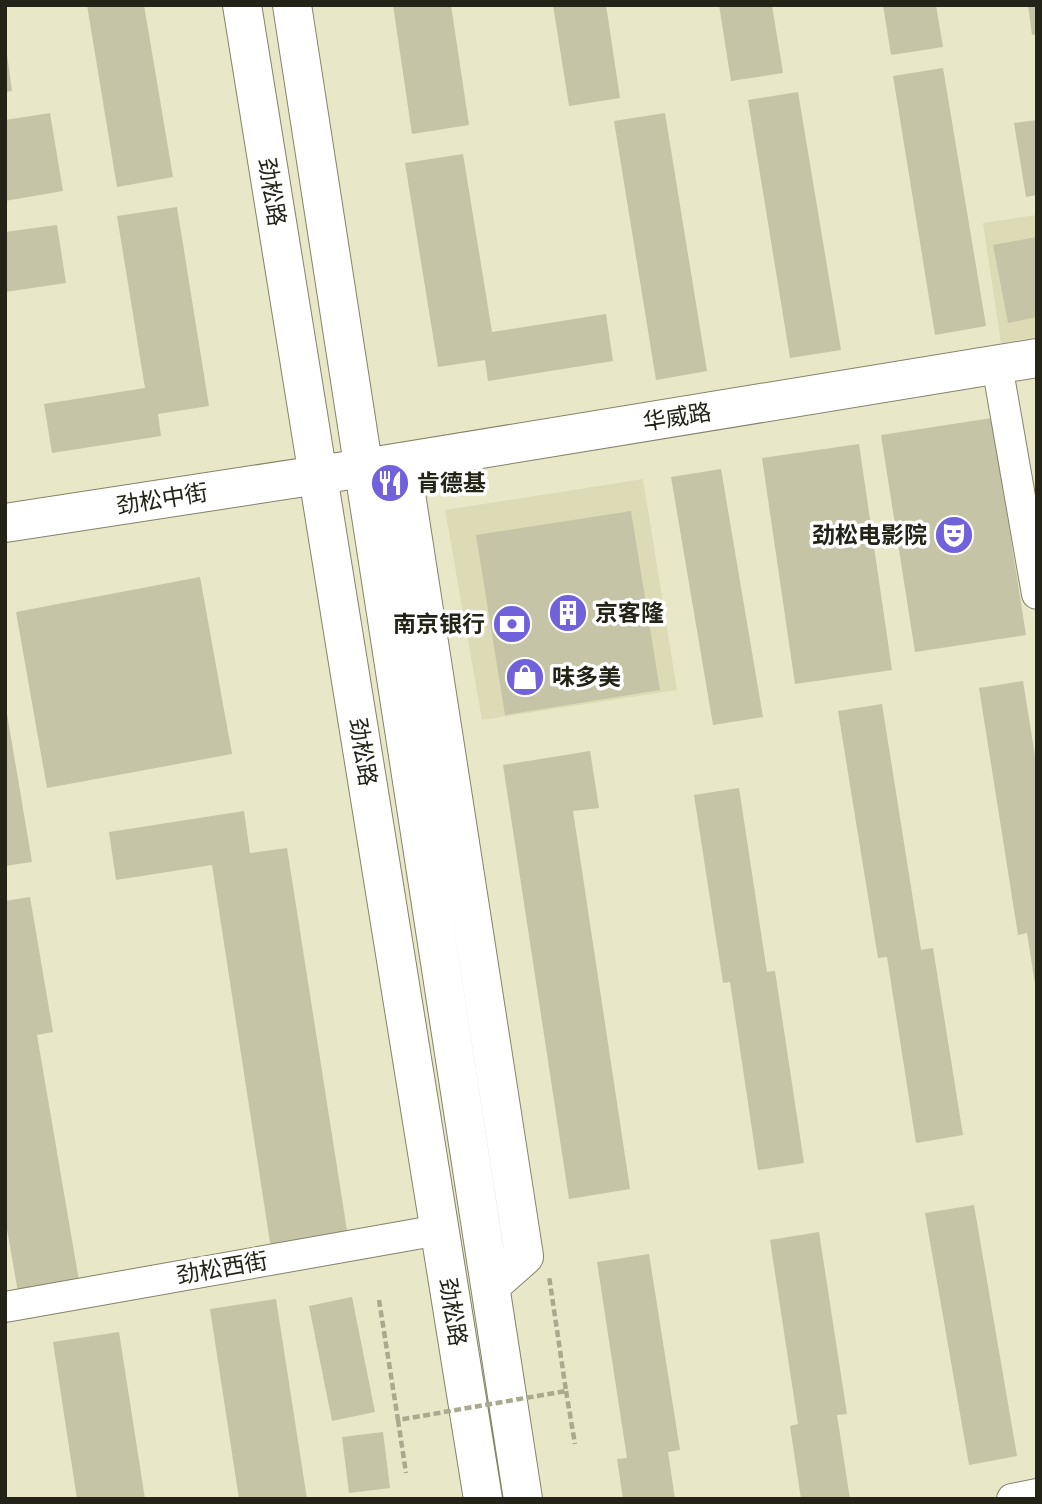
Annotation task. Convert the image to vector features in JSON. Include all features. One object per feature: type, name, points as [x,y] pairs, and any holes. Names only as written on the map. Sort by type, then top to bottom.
[{"type":"main road","name":"劲松路","points":[[242,5],[483,1499]]},
{"type":"main road","name":"劲松路","points":[[292,5],[523,1499]]},
{"type":"main road","name":"华威路","points":[[318,475],[1037,358]]},
{"type":"main road","points":[[401,462],[524,1256],[490,1286]]},
{"type":"main road","name":"劲松中街","points":[[5,523],[318,475]]},
{"type":"street","points":[[997,365],[1037,594]]},
{"type":"street","name":"劲松西街","points":[[5,1307],[439,1230]]},
{"type":"street","points":[[1012,1499],[1037,1494]]},
{"type":"path","points":[[549,1276],[575,1444]]},
{"type":"path","points":[[379,1300],[406,1473]]},
{"type":"path","points":[[398,1420],[566,1391]]},
{"type":"shaded area","points":[[1037,215],[1037,337],[1001,343],[983,223]]},
{"type":"shaded area","name":"京客隆","points":[[643,479],[677,690],[482,720],[445,510]]},
{"type":"building","points":[[87,5],[144,5],[173,177],[117,187]]},
{"type":"building","points":[[393,5],[451,5],[469,125],[412,134]]},
{"type":"building","points":[[553,5],[606,5],[620,98],[569,106]]},
{"type":"building","points":[[719,5],[772,5],[783,73],[731,81]]},
{"type":"building","points":[[883,5],[936,5],[943,47],[891,55]]},
{"type":"building","points":[[1028,5],[1037,5],[1037,34],[1032,35]]},
{"type":"building","points":[[7,54],[12,91],[5,92],[5,55]]},
{"type":"building","points":[[943,68],[986,326],[935,335],[893,76]]},
{"type":"building","points":[[798,92],[841,350],[790,358],[748,100]]},
{"type":"building","points":[[50,113],[63,191],[5,201],[5,120]]},
{"type":"building","points":[[665,113],[707,371],[656,380],[614,121]]},
{"type":"building","points":[[1037,120],[1037,195],[1026,197],[1014,123]]},
{"type":"building","points":[[463,154],[492,332],[606,314],[613,361],[488,381],[485,360],[438,367],[405,163]]},
{"type":"building","points":[[177,207],[209,406],[158,414],[161,436],[52,453],[44,404],[145,388],[117,216]]},
{"type":"building","points":[[57,225],[66,283],[5,292],[5,232]]},
{"type":"building","points":[[1037,237],[1037,317],[1008,323],[993,245]]},
{"type":"building","name":"劲松电影院","points":[[992,418],[1026,635],[915,652],[881,435]]},
{"type":"building","points":[[859,444],[892,670],[795,684],[762,458]]},
{"type":"building","points":[[721,469],[763,717],[713,725],[671,477]]},
{"type":"building","name":"京客隆","points":[[631,511],[660,690],[505,715],[476,535]]},
{"type":"building","points":[[200,577],[232,754],[47,788],[16,612]]},
{"type":"building","points":[[1023,681],[1037,768],[1035,984],[1027,933],[1018,935],[979,688]]},
{"type":"building","points":[[5,702],[32,862],[5,866]]},
{"type":"building","points":[[882,704],[921,950],[933,948],[963,1135],[916,1143],[887,957],[878,958],[838,711]]},
{"type":"building","points":[[590,751],[599,808],[573,811],[630,1189],[569,1199],[503,765]]},
{"type":"building","points":[[739,788],[767,972],[775,971],[804,1163],[758,1170],[730,982],[723,983],[694,795]]},
{"type":"building","points":[[244,811],[250,853],[287,848],[348,1237],[271,1249],[212,865],[116,880],[109,832]]},
{"type":"building","points":[[30,897],[53,1032],[37,1035],[79,1281],[18,1292],[5,1218],[5,901]]},
{"type":"building","points":[[974,1205],[1017,1456],[969,1465],[925,1213]]},
{"type":"building","points":[[819,1232],[847,1414],[837,1415],[850,1499],[801,1499],[790,1426],[798,1424],[770,1240]]},
{"type":"building","points":[[649,1254],[680,1450],[668,1452],[675,1499],[623,1499],[617,1459],[627,1458],[597,1262]]},
{"type":"building","points":[[352,1297],[375,1412],[332,1421],[309,1306]]},
{"type":"building","points":[[276,1299],[307,1499],[239,1499],[210,1309]]},
{"type":"building","points":[[119,1332],[145,1499],[77,1499],[53,1342]]},
{"type":"building","points":[[383,1432],[390,1488],[349,1493],[342,1437]]},
{"type":"place","name":"肯德基","points":[[390,483]]},
{"type":"place","name":"劲松电影院","points":[[954,535]]},
{"type":"place","name":"京客隆","points":[[568,613]]},
{"type":"place","name":"南京银行","points":[[512,624]]},
{"type":"place","name":"味多美","points":[[525,677]]}]
